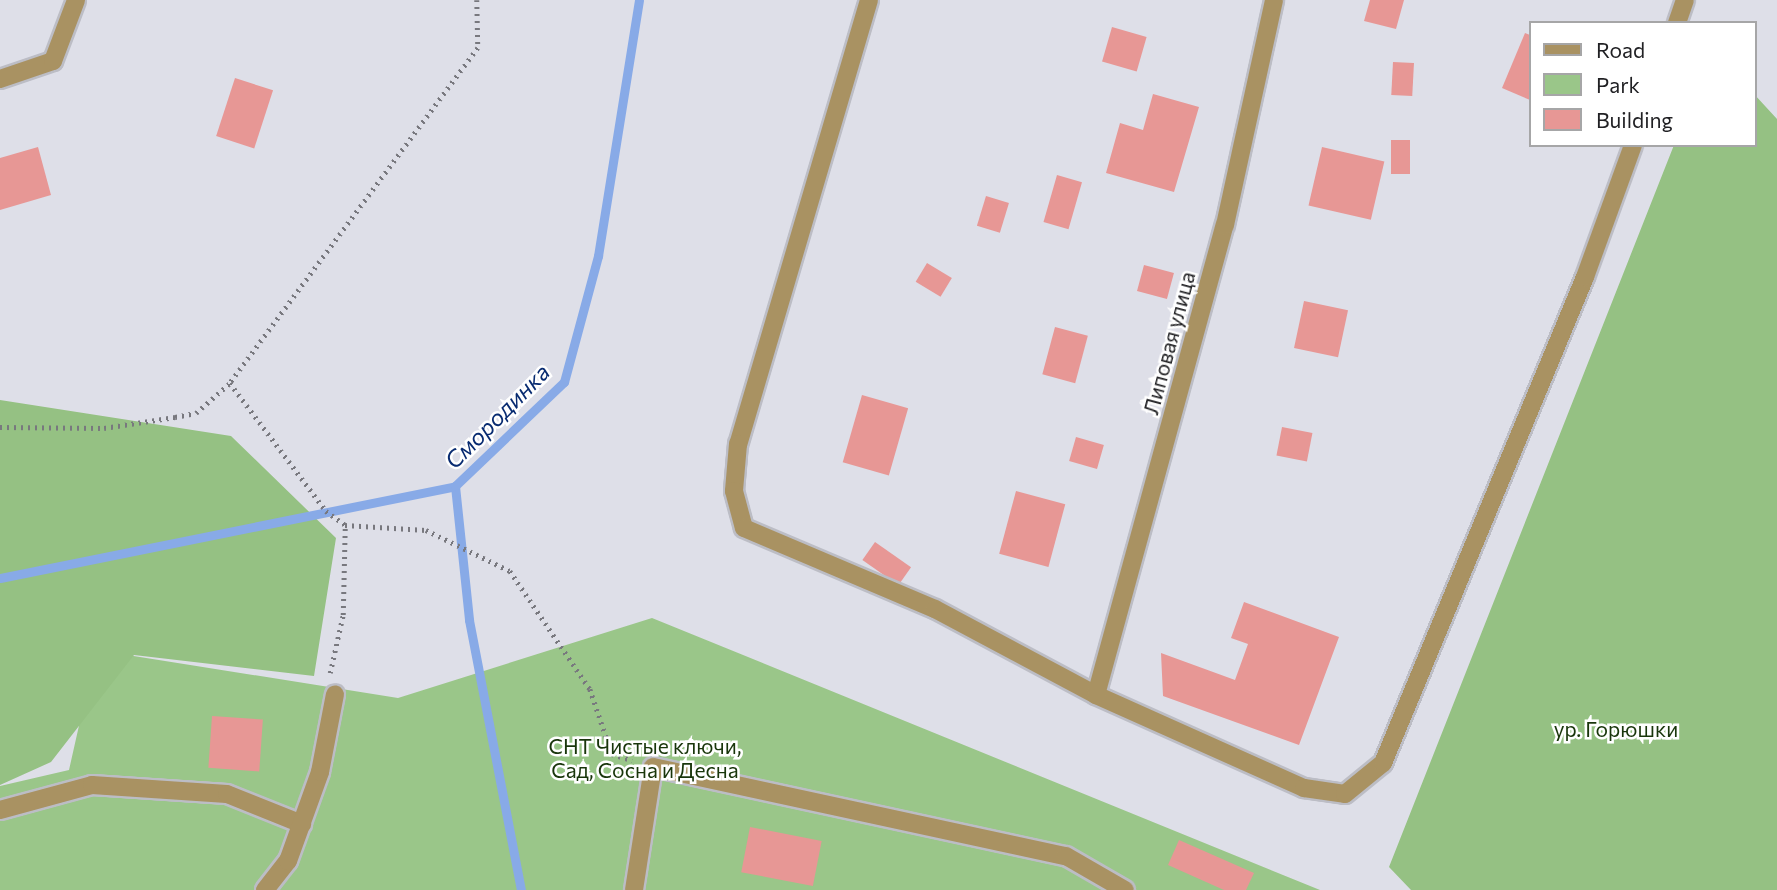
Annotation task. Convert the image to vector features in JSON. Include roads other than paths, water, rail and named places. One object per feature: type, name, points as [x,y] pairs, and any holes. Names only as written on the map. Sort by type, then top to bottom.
[{"type":"street","points":[[0,79],[52,61],[76,0]]},
{"type":"street","points":[[869,0],[738,444],[734,491],[744,528],[935,609],[1096,695],[1304,788],[1345,794],[1383,762],[1586,277],[1632,147]]},
{"type":"street","name":"Липовая улица","points":[[1096,695],[1225,225],[1274,0]]},
{"type":"street","points":[[1678,21],[1685,0]]},
{"type":"street","points":[[265,890],[288,861],[302,824],[320,772],[335,694]]},
{"type":"street","points":[[634,890],[653,767],[1066,856],[1125,890]]},
{"type":"street","points":[[0,810],[92,785],[227,794],[302,824]]},
{"type":"waterway","name":"Смородинка","points":[[0,578],[455,486],[564,382],[598,256],[639,0]]},
{"type":"waterway","points":[[455,486],[469,620],[521,890]]},
{"type":"park label","name":"ур. Горюшки","points":[[1616,729]]},
{"type":"park label","name":"СНТ Чистые ключи, Сад, Сосна и Десна","points":[[645,758]]}]
